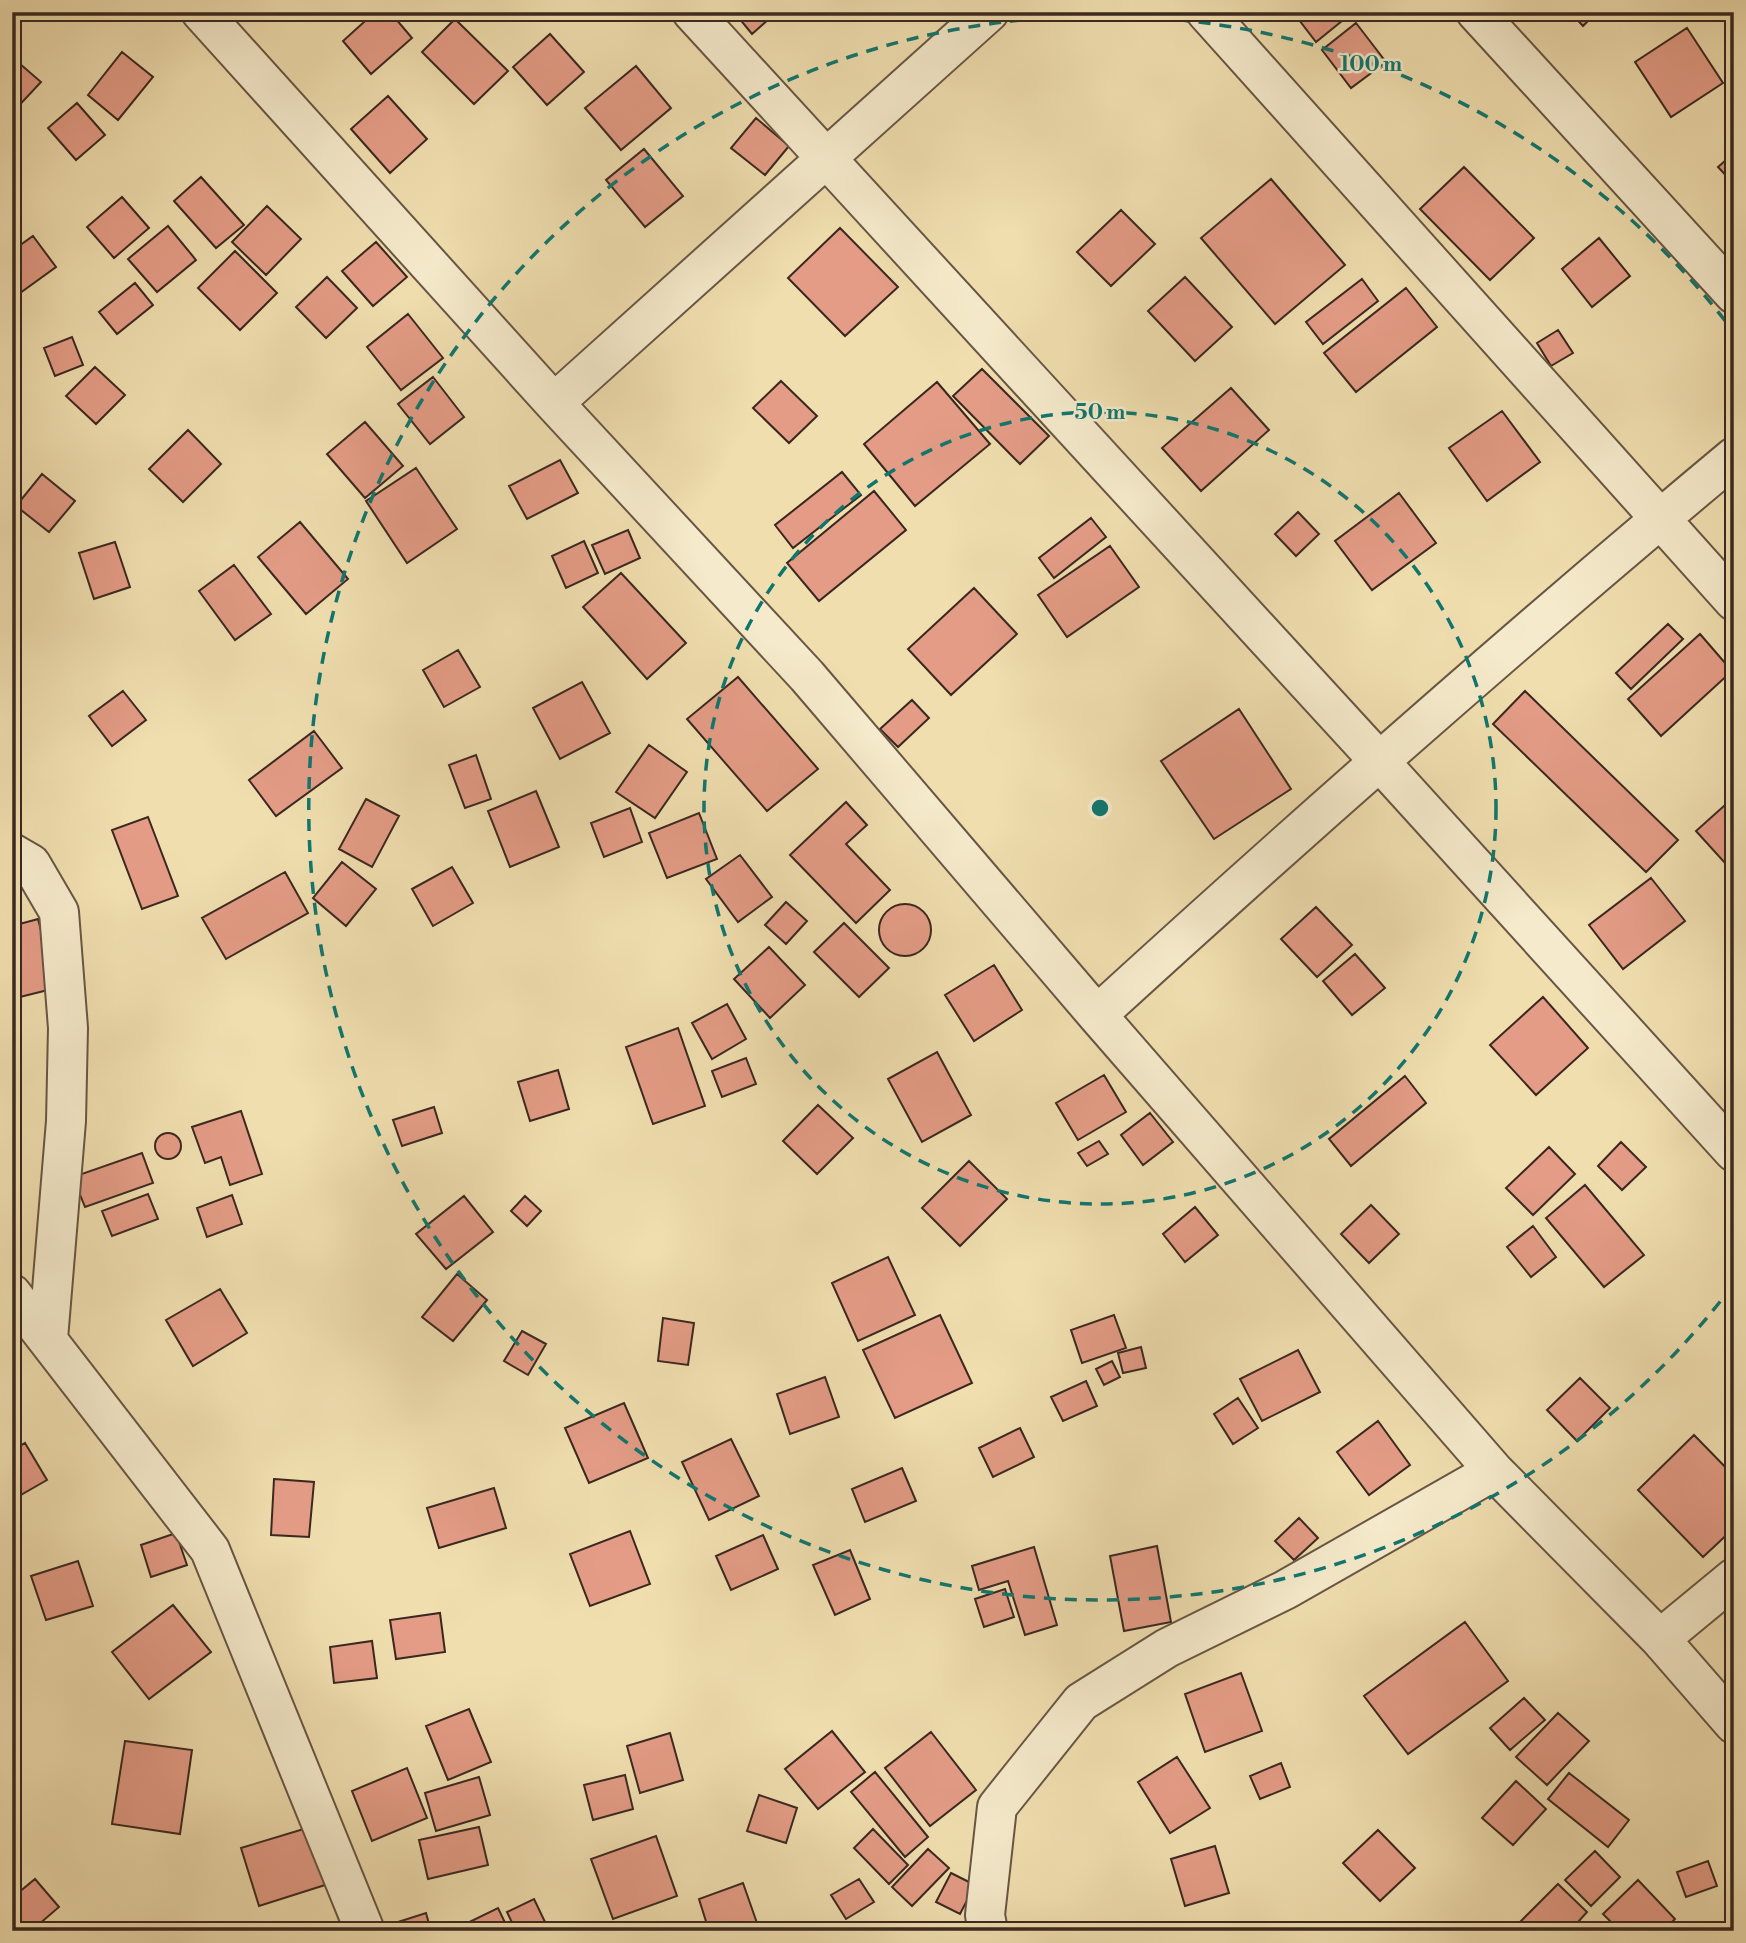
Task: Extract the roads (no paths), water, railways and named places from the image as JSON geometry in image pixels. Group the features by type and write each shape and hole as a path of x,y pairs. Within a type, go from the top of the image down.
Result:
{"street":[{"path":"201,12 554,403 807,676 1097,1015 1494,1471 1660,1639 1734,1724"},
{"path":"692,12 1734,1152"},
{"path":"554,403 989,12"},
{"path":"1206,12 1734,601"},
{"path":"1476,12 1734,293"},
{"path":"1097,1015 1275,853 1734,457"},
{"path":"12,853 31,864 59,912 68,1028 66,1121 48,1339"},
{"path":"12,1294 210,1550 365,1931"},
{"path":"988,1931 985,1915 997,1807 1082,1702 1167,1648 1285,1590 1494,1471"},
{"path":"1660,1639 1734,1578"}]}
